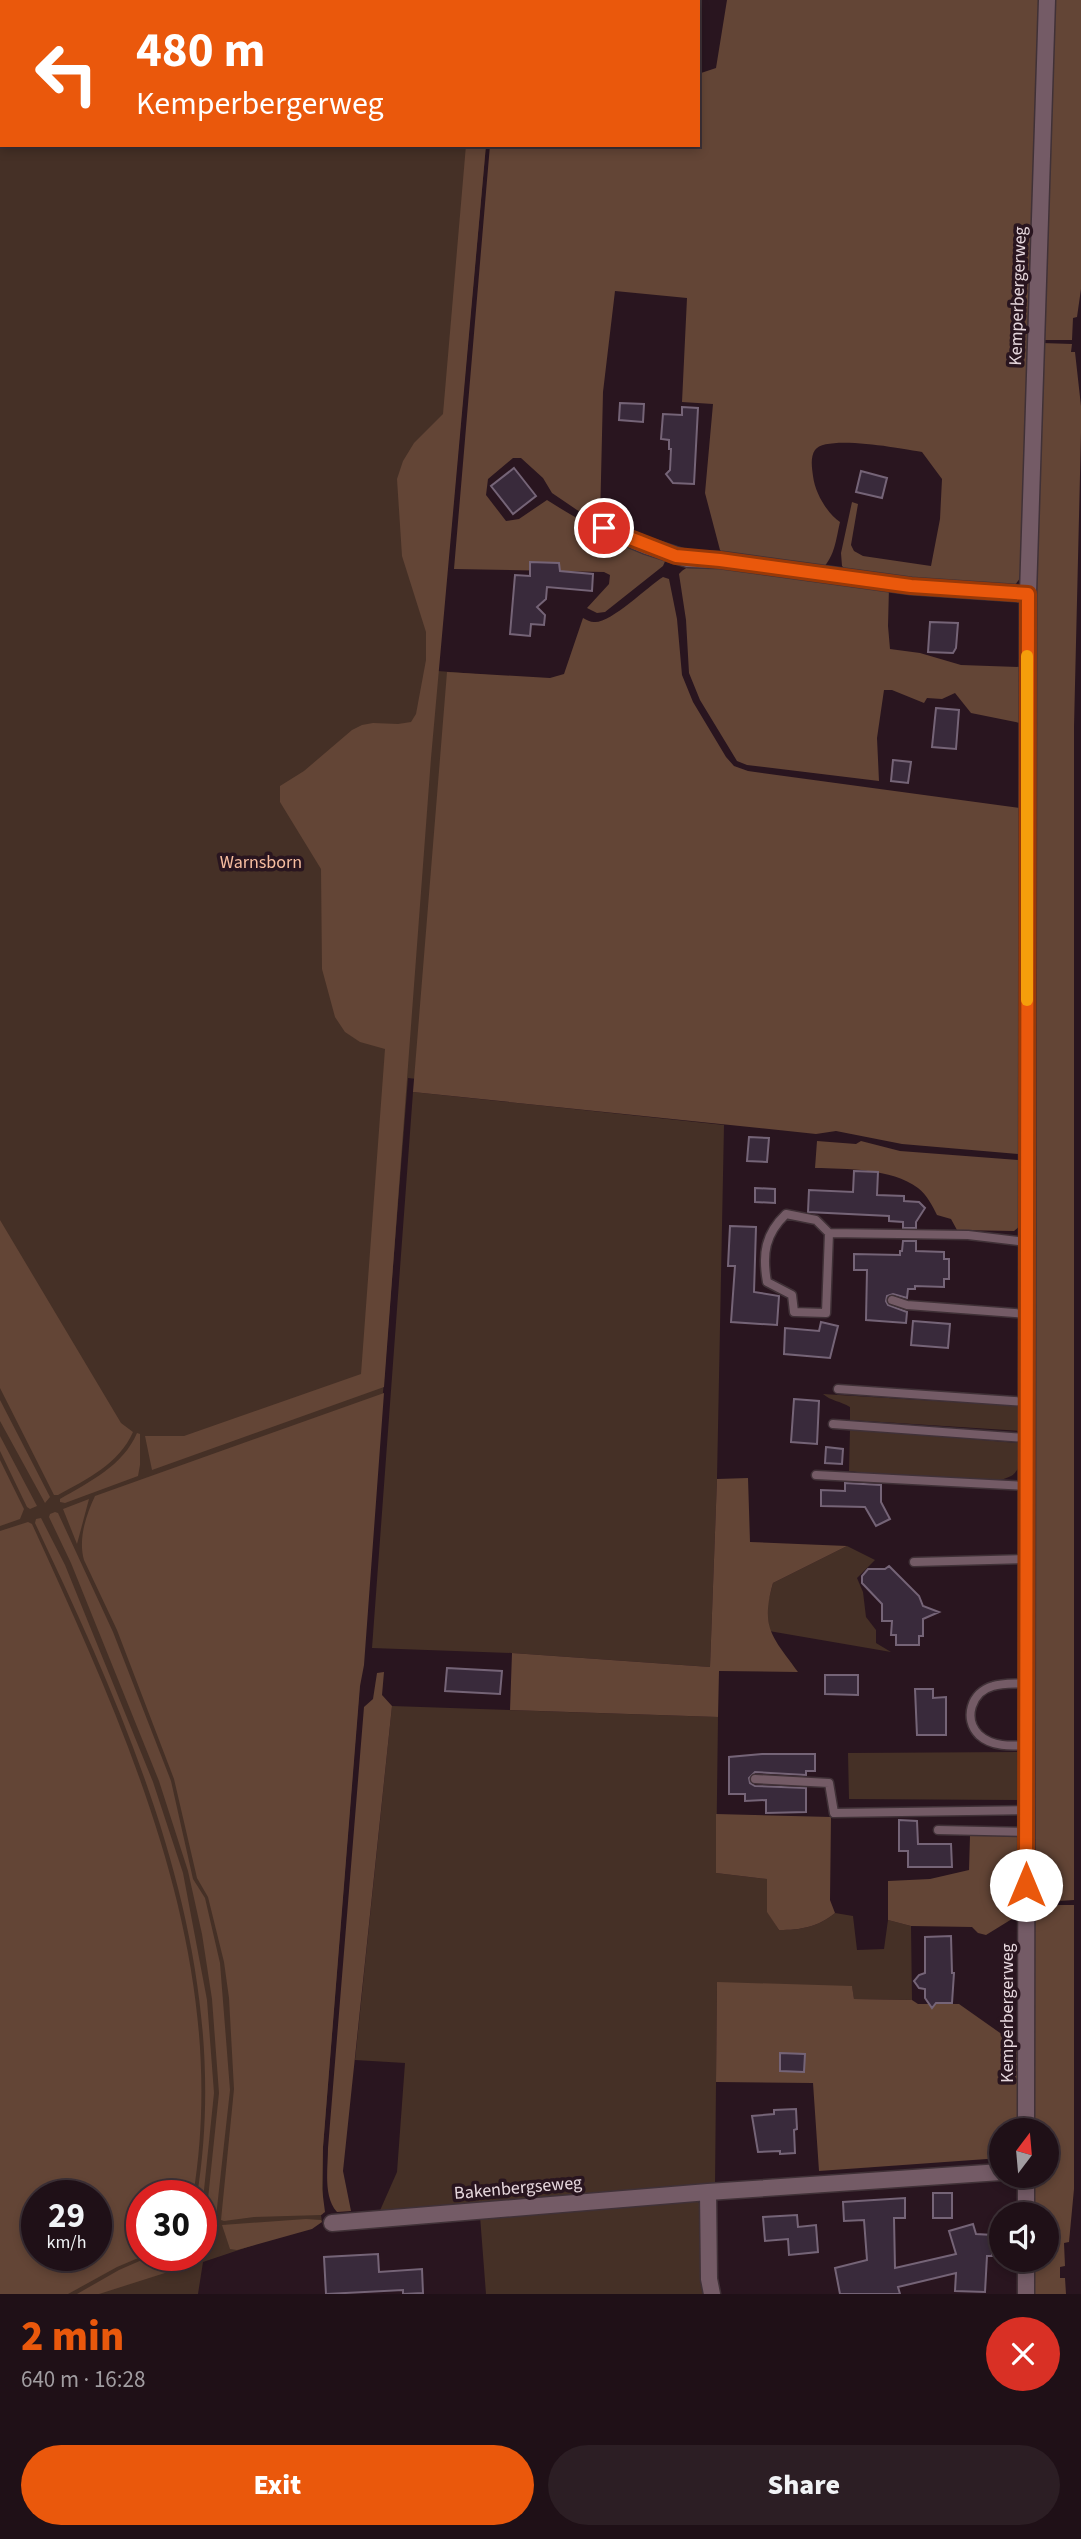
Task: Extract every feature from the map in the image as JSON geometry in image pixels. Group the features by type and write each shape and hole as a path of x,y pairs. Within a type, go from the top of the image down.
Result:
{"street":[{"name":"Kemperbergerweg","path":"1026,2118 1028,594 1047,0"},
{"path":"604,528 688,559 720,560 937,589 1028,594"},
{"path":"712,2294 709,2279 708,2192 989,2173"},
{"name":"Bakenbergseweg","path":"332,2223 708,2192"},
{"path":"1026,2272 1026,2294"}],"lane":[{"path":"829,1233 826,1313 794,1312 792,1294 767,1282 763,1261 773,1227 786,1214 816,1220 829,1233 968,1235 1026,1242"},
{"path":"892,1300 907,1305 1027,1314"},
{"path":"838,1389 1027,1402"},
{"path":"833,1424 1026,1438"},
{"path":"816,1475 1026,1486"},
{"path":"914,1562 1026,1559"},
{"path":"1026,1684 992,1686 979,1694 971,1705 970,1714 971,1723 980,1735 1006,1746 1027,1745"},
{"path":"755,1779 829,1783 834,1813 1027,1810"},
{"path":"939,1830 1027,1832"}],"green space":[{"name":"Warnsborn","path":"0,147 486,147 438,671 551,680 726,1112 408,1078 323,2147 322,2222 217,2257 217,2180 126,2180 126,2271 202,2271 198,2294 0,2294"},
{"path":"413,1092 724,1125 717,1479 710,1667 512,1653 372,1648"},
{"path":"823,1394 1020,1406 1020,1431 850,1420 850,1407"},
{"path":"850,1429 1019,1443 1018,1469 1011,1476 979,1482 932,1481 849,1471"},
{"path":"847,1546 875,1560 857,1578 863,1592 866,1617 876,1630 876,1643 891,1652 769,1631 767,1606 773,1583"},
{"path":"392,1706 718,1717 716,1873 767,1879 767,1911 779,1930 809,1927 835,1913 853,1916 857,1950 884,1949 888,1920 911,1926 912,2000 854,1999 852,1987 717,1983 715,2187 378,2215 397,2172 405,2063 355,2060"},
{"path":"1018,1752 1019,1800 849,1799 848,1753"},
{"path":"696,2200 701,2205 700,2251 704,2294 486,2294 480,2216"}],"shaded area":[{"path":"727,0 1041,0 1021,577 1011,590 849,573 842,566 841,553 852,502 858,504 851,545 854,551 863,556 931,566 940,519 942,479 922,452 883,446 834,443 822,445 813,453 816,489 826,508 840,522 832,553 822,569 726,556 720,550 705,493 713,404 682,402 687,298 615,291 603,392 600,522 552,493 543,478 521,458 513,458 488,479 486,495 506,521 519,519 547,500 605,533 666,559 663,566 605,612 597,613 587,608 609,584 610,575 604,572 454,569 490,147 700,147 700,73 716,68"},
{"path":"1053,0 1081,0 1081,289 1077,317 1073,318 1072,340 1042,340"},
{"path":"466,147 486,147 431,758 384,1387 152,1470 145,1436 184,1436 361,1374 385,1049 360,1042 345,1032 335,1017 322,969 321,869 280,802 280,786 304,771 352,730 373,723 411,722 416,714 426,660 426,632 402,556 397,479 403,461 414,443 443,414"},
{"path":"1042,343 1072,344 1071,352 1075,352 1081,406 1074,727 1074,1900 1044,1902 1032,1906 1034,591"},
{"path":"713,562 889,587 890,649 920,653 961,665 1021,667 1020,723 971,713 955,693 942,699 927,698 924,703 892,690 884,690 877,738 879,781 747,765 737,761 700,700 689,673 686,620 679,574 690,566"},
{"path":"663,577 669,579 677,619 682,675 693,702 734,766 748,771 1020,808 1018,1154 902,1144 836,1131 816,1134 413,1092 447,672 550,678 564,674 583,618 594,622 609,617"},
{"path":"817,1141 856,1144 861,1141 900,1151 1018,1160 1020,1226 1014,1231 957,1230 951,1219 937,1215 924,1194 907,1181 868,1171 815,1168"},
{"path":"0,1220 121,1423 133,1432 111,1462 58,1495 54,1495 0,1388"},
{"path":"384,1393 323,2147 322,2189 325,2212 321,2215 254,2217 224,2221 221,2220 234,2089 229,1998 224,1962 208,1897 197,1878 174,1779 117,1630 84,1560 84,1527 95,1496"},
{"path":"0,1400 50,1497 45,1503 0,1421"},
{"path":"137,1433 140,1434 138,1476 65,1503 60,1502 60,1499 114,1464 131,1445"},
{"path":"0,1436 37,1506 30,1509 27,1507 0,1451"},
{"path":"0,1460 24,1509 20,1519 0,1526"},
{"path":"748,1478 750,1542 847,1546 773,1583 768,1611 771,1632 798,1672 719,1671 718,1717 510,1710 512,1653 710,1667 717,1479"},
{"path":"89,1499 77,1544 63,1509"},
{"path":"58,1513 113,1632 171,1781 193,1879 205,1898 220,1963 230,2090 217,2208 217,2180 210,2180 219,2093 212,1999 202,1934 188,1871 159,1781 50,1514"},
{"path":"41,1518 65,1565 153,1782 183,1873 207,2000 214,2093 205,2180 198,2180 205,2108 202,2020 189,1934 167,1849 140,1765 72,1602 35,1523 36,1519"},
{"path":"28,1522 32,1524 103,1685 163,1850 185,1935 198,2021 201,2108 194,2180 126,2180 126,2263 112,2270 112,2180 21,2180 21,2271 110,2271 68,2294 0,2294 0,1531"},
{"path":"384,1672 382,1695 392,1706 343,2171 351,2211 337,2212 328,2190 328,2148 364,1707 373,1699 377,1673"},
{"path":"716,1814 831,1817 830,1900 835,1913 809,1927 779,1930 767,1912 767,1879 716,1873"},
{"path":"970,1836 1020,1836 1020,1914 986,1935 978,1933 972,1927 911,1926 888,1920 888,1881 930,1879 969,1870"},
{"path":"1058,1905 1074,1905 1074,2189 1069,2242 1064,2243 1065,2266 1060,2267 1060,2278 1065,2278 1066,2294 1033,2294 1033,2272 1059,2272 1059,2202 1033,2202 1033,2188 1059,2188 1059,2118 1033,2118 1032,1912"},
{"path":"717,1982 852,1986 854,1999 959,2004 1020,2047 1019,2118 989,2118 989,2159 819,2171 813,2083 716,2082"},
{"path":"306,2219 322,2222 312,2229 237,2250 230,2249 222,2225"},
{"path":"126,2267 126,2271 169,2271 99,2294 77,2294"}],"building":[{"path":"620,403 644,404 643,422 619,420"},
{"path":"682,407 698,408 694,484 673,483 666,474 670,470 671,449 669,440 661,439 663,414 682,415"},
{"path":"514,468 536,496 513,514 491,486"},
{"path":"861,471 887,478 882,498 856,492"},
{"path":"530,562 559,563 560,571 593,574 592,591 547,587 546,599 537,607 545,615 544,625 531,624 530,636 510,634 515,575 530,576"},
{"path":"930,622 958,623 956,648 953,653 928,652"},
{"path":"936,708 959,710 956,749 932,747"},
{"path":"893,760 911,762 908,783 891,781"},
{"path":"749,1137 769,1138 767,1162 747,1161"},
{"path":"854,1171 878,1172 877,1195 904,1196 904,1201 919,1202 925,1208 916,1222 916,1228 903,1228 903,1222 889,1221 889,1216 808,1212 809,1190 853,1192"},
{"path":"755,1188 775,1189 775,1203 755,1202"},
{"path":"730,1226 756,1227 754,1292 779,1296 777,1325 731,1322 735,1266 728,1266"},
{"path":"903,1241 916,1241 916,1251 944,1252 944,1259 949,1259 949,1279 944,1279 944,1287 915,1286 915,1289 908,1289 907,1298 893,1294 887,1296 888,1305 907,1312 906,1323 866,1320 867,1270 854,1270 854,1254 900,1255"},
{"path":"913,1321 950,1324 948,1348 911,1345"},
{"path":"821,1322 838,1326 830,1358 784,1354 785,1328 819,1331"},
{"path":"794,1399 819,1401 817,1444 791,1442"},
{"path":"826,1447 843,1449 842,1464 825,1463"},
{"path":"845,1483 881,1485 881,1502 890,1519 876,1526 865,1507 821,1506 821,1490 845,1491"},
{"path":"889,1566 919,1596 923,1606 939,1612 923,1619 923,1636 919,1636 919,1645 896,1645 896,1635 891,1635 892,1621 882,1621 882,1604 862,1583 862,1576 868,1569 885,1569"},
{"path":"447,1668 502,1671 500,1694 445,1691"},
{"path":"825,1675 858,1675 858,1695 825,1694"},
{"path":"915,1689 933,1689 933,1698 946,1697 946,1735 917,1735"},
{"path":"815,1754 815,1771 806,1771 806,1775 755,1772 749,1778 750,1783 755,1786 806,1788 806,1812 766,1813 766,1800 745,1801 745,1794 729,1794 729,1757"},
{"path":"899,1820 917,1821 918,1844 951,1844 952,1867 908,1867 908,1851 899,1851"},
{"path":"951,1936 954,1973 952,2003 936,2003 932,2008 925,1998 925,1989 919,1988 914,1981 925,1973 925,1937"},
{"path":"780,2053 805,2054 804,2072 780,2071"},
{"path":"796,2109 795,2153 758,2152 752,2116 774,2114 774,2110"},
{"path":"933,2193 952,2193 952,2218 933,2218"},
{"path":"905,2198 905,2218 894,2218 895,2268 956,2254 949,2231 973,2224 976,2234 989,2235 985,2292 955,2291 956,2273 898,2287 900,2294 840,2294 835,2268 867,2260 864,2220 844,2221 843,2202"},
{"path":"797,2215 798,2227 816,2225 818,2252 789,2255 788,2239 765,2241 763,2217"},
{"path":"378,2254 379,2272 422,2269 423,2293 403,2294 403,2290 326,2294 324,2257"}],"slow traffic":[{"path":"1027,656 1027,1000"}],"route":[{"path":"604,528 688,559 720,560 911,586 1028,594 1026,1885"}]}
